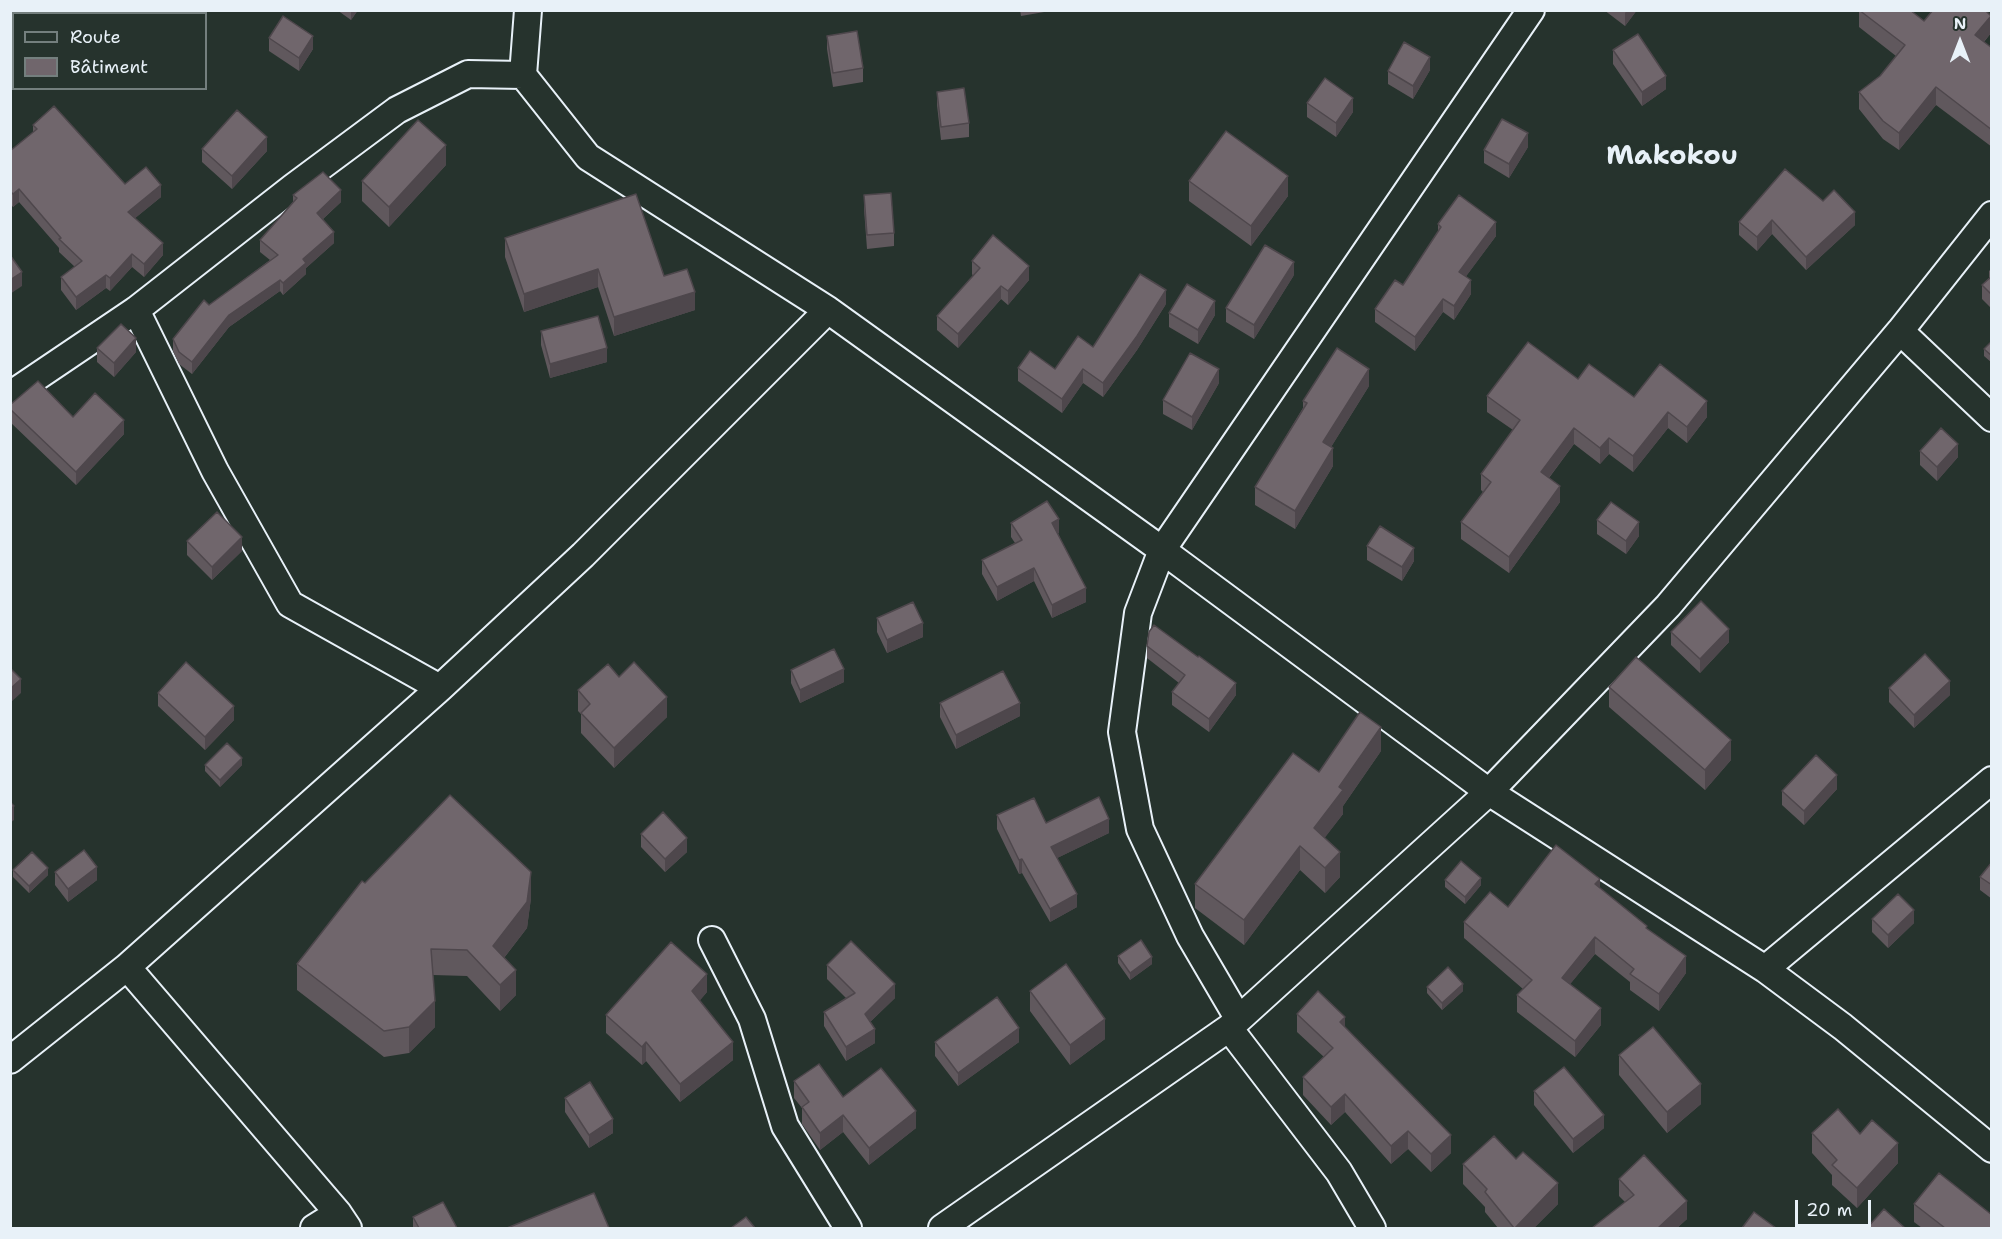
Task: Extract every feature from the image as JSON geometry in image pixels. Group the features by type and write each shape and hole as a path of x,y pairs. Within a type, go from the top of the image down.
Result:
{"street":[{"path":"528,10 523,75 588,157 828,310 1162,550 1489,792 1765,969 1843,1028 1992,1149"},
{"path":"1372,1228 1339,1172 1233,1023 1140,830 1122,732 1138,613 1162,550 1531,10"},
{"path":"10,395 136,309 397,110 468,74 523,75"},
{"path":"942,1228 1233,1023 1489,792 1668,606 1900,331 1992,215"},
{"path":"136,309 215,471 290,604 440,688"},
{"path":"10,1060 127,967 440,688 583,555 828,310"},
{"path":"1900,331 1992,418"},
{"path":"1765,969 1992,780"},
{"path":"712,940 752,1019 786,1126 848,1228"},
{"path":"127,967 343,1221 314,1228"}],"building":[{"path":"1859,10 1910,10 1924,21 1933,10 1985,10 1991,16 1975,35 1992,48 1992,130 1936,87 1899,133 1883,121 1859,92 1880,76 1905,45"},
{"path":"283,16 313,36 299,58 269,38"},
{"path":"857,31 863,68 833,73 827,36"},
{"path":"1638,34 1666,76 1642,92 1613,50"},
{"path":"1404,42 1430,57 1413,86 1388,71"},
{"path":"1325,78 1353,98 1336,123 1307,103"},
{"path":"964,88 969,123 941,127 937,92"},
{"path":"54,106 125,184 146,167 161,185 128,212 163,243 144,264 132,254 110,278 106,275 76,297 61,277 82,261 59,239 61,238 19,189 13,194 10,191 10,151 37,129 33,125"},
{"path":"237,110 267,137 232,176 202,149"},
{"path":"1502,119 1528,133 1509,164 1484,150"},
{"path":"418,120 446,145 389,207 362,181"},
{"path":"1226,131 1288,176 1251,226 1189,181"},
{"path":"1785,169 1823,201 1834,190 1855,212 1806,257 1772,220 1757,237 1739,222"},
{"path":"323,172 341,190 317,213 334,232 303,259 306,263 283,283 280,280 229,315 192,362 179,352 173,339 204,300 209,305 278,255 260,240 297,198 293,195"},
{"path":"891,193 894,233 867,235 864,195"},
{"path":"636,194 664,276 687,269 695,292 614,317 598,269 524,294 505,238"},
{"path":"1459,195 1496,222 1459,272 1471,280 1454,306 1443,299 1415,337 1375,309 1395,280 1403,285 1441,227 1438,224"},
{"path":"993,235 1029,266 1008,291 1001,286 958,334 937,316 980,268 972,261"},
{"path":"1265,245 1294,262 1254,325 1226,308"},
{"path":"10,255 22,272 10,280"},
{"path":"1140,274 1166,290 1103,383 1083,369 1062,399 1018,368 1030,351 1055,369 1078,336 1093,347"},
{"path":"1992,276 1992,295 1982,285"},
{"path":"1187,284 1215,301 1198,330 1169,313"},
{"path":"598,316 607,348 550,364 541,331"},
{"path":"121,324 136,338 114,363 97,348"},
{"path":"1992,341 1992,356 1984,349"},
{"path":"1528,342 1578,379 1589,364 1634,397 1660,364 1707,401 1687,427 1668,412 1633,456 1609,438 1600,448 1574,428 1541,472 1560,486 1509,557 1461,522 1491,482 1481,474 1520,420 1487,396"},
{"path":"1337,348 1369,369 1323,442 1333,448 1295,511 1255,487 1307,403 1303,401"},
{"path":"1190,353 1219,369 1192,417 1163,400"},
{"path":"38,381 73,417 95,393 124,420 76,472 10,409 10,405"},
{"path":"1941,428 1958,444 1937,467 1920,451"},
{"path":"1047,501 1059,519 1052,523 1086,588 1052,605 1034,568 997,587 982,560 1022,540 1011,523"},
{"path":"1611,502 1639,522 1626,541 1597,520"},
{"path":"217,512 242,537 212,567 187,541"},
{"path":"1380,526 1414,548 1402,567 1367,546"},
{"path":"1701,601 1729,629 1700,659 1671,632"},
{"path":"913,602 923,623 887,640 877,618"},
{"path":"1154,625 1236,683 1209,719 1172,692 1185,675 1147,646 1149,632"},
{"path":"834,649 844,669 800,690 791,670"},
{"path":"1925,654 1950,681 1914,715 1889,688"},
{"path":"1636,657 1731,740 1705,770 1609,687"},
{"path":"186,662 234,706 205,737 158,693"},
{"path":"634,662 667,697 614,748 581,713 590,704 578,690 608,664 619,677"},
{"path":"10,668 21,679 10,689"},
{"path":"1003,671 1020,703 956,735 940,703"},
{"path":"1360,712 1381,727 1339,787 1343,790 1314,828 1340,852 1325,868 1300,846 1244,920 1195,884 1293,753 1319,772"},
{"path":"227,743 242,758 220,780 205,765"},
{"path":"1816,755 1837,775 1804,811 1782,791"},
{"path":"450,795 531,872 527,902 493,946 516,970 500,985 467,950 431,949 435,1001 409,1027 384,1031 297,964 362,881 365,883"},
{"path":"1099,797 1109,819 1051,847 1077,894 1050,909 1022,859 1019,860 997,815 1034,798 1046,823"},
{"path":"663,812 687,838 665,859 641,834"},
{"path":"1556,845 1600,879 1595,884 1647,926 1646,928 1686,956 1659,994 1630,974 1634,969 1595,937 1562,978 1601,1008 1575,1041 1517,995 1532,980 1464,922 1490,892 1508,907"},
{"path":"84,850 97,867 68,889 55,872"},
{"path":"32,852 48,868 29,886 13,870"},
{"path":"1461,861 1481,878 1465,897 1445,880"},
{"path":"1992,862 1992,885 1980,877"},
{"path":"1898,894 1914,910 1888,935 1872,919"},
{"path":"1141,940 1152,957 1130,973 1118,956"},
{"path":"851,941 895,984 865,1014 875,1029 846,1047 824,1012 855,993 827,965"},
{"path":"671,942 707,974 692,991 733,1042 680,1084 646,1042 642,1047 606,1015"},
{"path":"1066,964 1105,1019 1070,1045 1030,991"},
{"path":"1448,967 1463,984 1442,1003 1427,987"},
{"path":"1318,991 1345,1017 1340,1022 1451,1135 1431,1154 1408,1131 1391,1146 1345,1094 1331,1107 1303,1077 1333,1048 1297,1014"},
{"path":"997,997 1019,1028 958,1073 935,1042"},
{"path":"1653,1027 1701,1084 1667,1112 1619,1055"},
{"path":"819,1064 843,1097 881,1068 916,1111 869,1148 843,1115 820,1133 802,1107 809,1102 794,1081"},
{"path":"1564,1067 1604,1115 1573,1139 1534,1091"},
{"path":"590,1082 613,1119 589,1135 565,1098"},
{"path":"1838,1109 1860,1134 1872,1120 1898,1143 1857,1188 1832,1165 1837,1160 1812,1133"},
{"path":"1494,1136 1516,1159 1523,1152 1558,1183 1515,1228 1485,1192 1487,1189 1463,1164"},
{"path":"1644,1155 1687,1201 1658,1228 1592,1228 1634,1195 1619,1179"},
{"path":"1939,1173 1992,1215 1992,1228 1945,1228 1914,1204"},
{"path":"594,1193 609,1228 507,1228"},
{"path":"443,1202 457,1228 419,1228 413,1217"},
{"path":"1884,1209 1905,1228 1867,1228"},
{"path":"1754,1212 1776,1228 1742,1228"},
{"path":"746,1217 755,1228 731,1228"}],"district":[{"name":"Makokou","path":"1672,157"}]}
